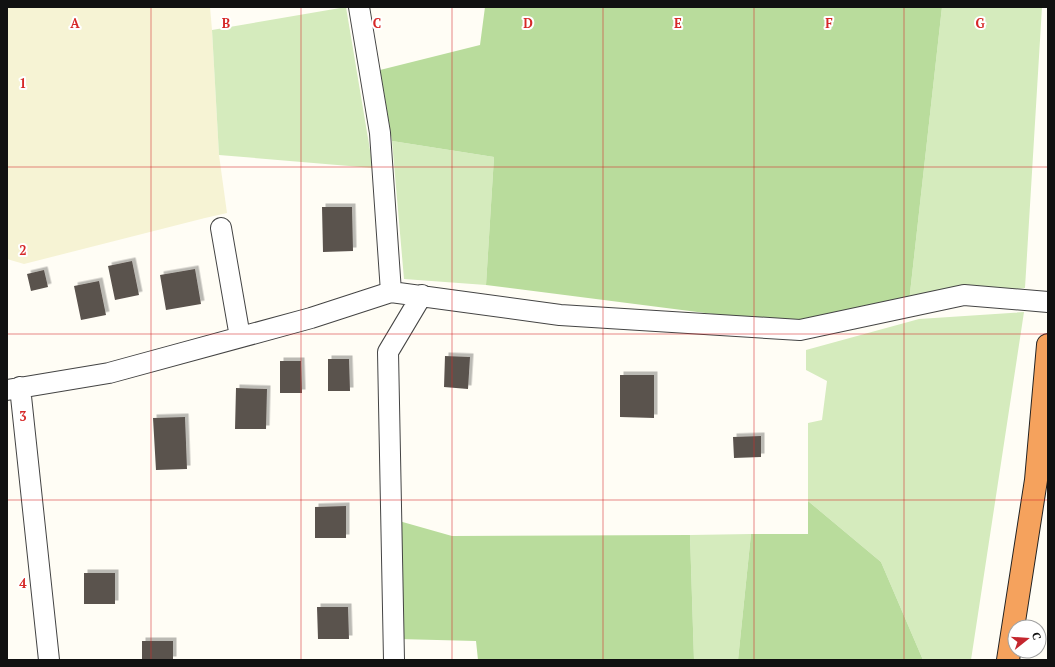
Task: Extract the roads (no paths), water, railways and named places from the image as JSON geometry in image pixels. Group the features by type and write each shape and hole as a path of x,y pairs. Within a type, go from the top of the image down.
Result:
{"highway":[{"path":"1008,660 1036,480 1048,345"}],"street":[{"path":"359,7 380,133 391,292"},
{"path":"221,228 240,338"},
{"path":"48,660 13,388 109,373 311,318 391,292 422,295 560,315 800,330 964,295 1048,302"},
{"path":"394,660 388,352 422,295"}]}
